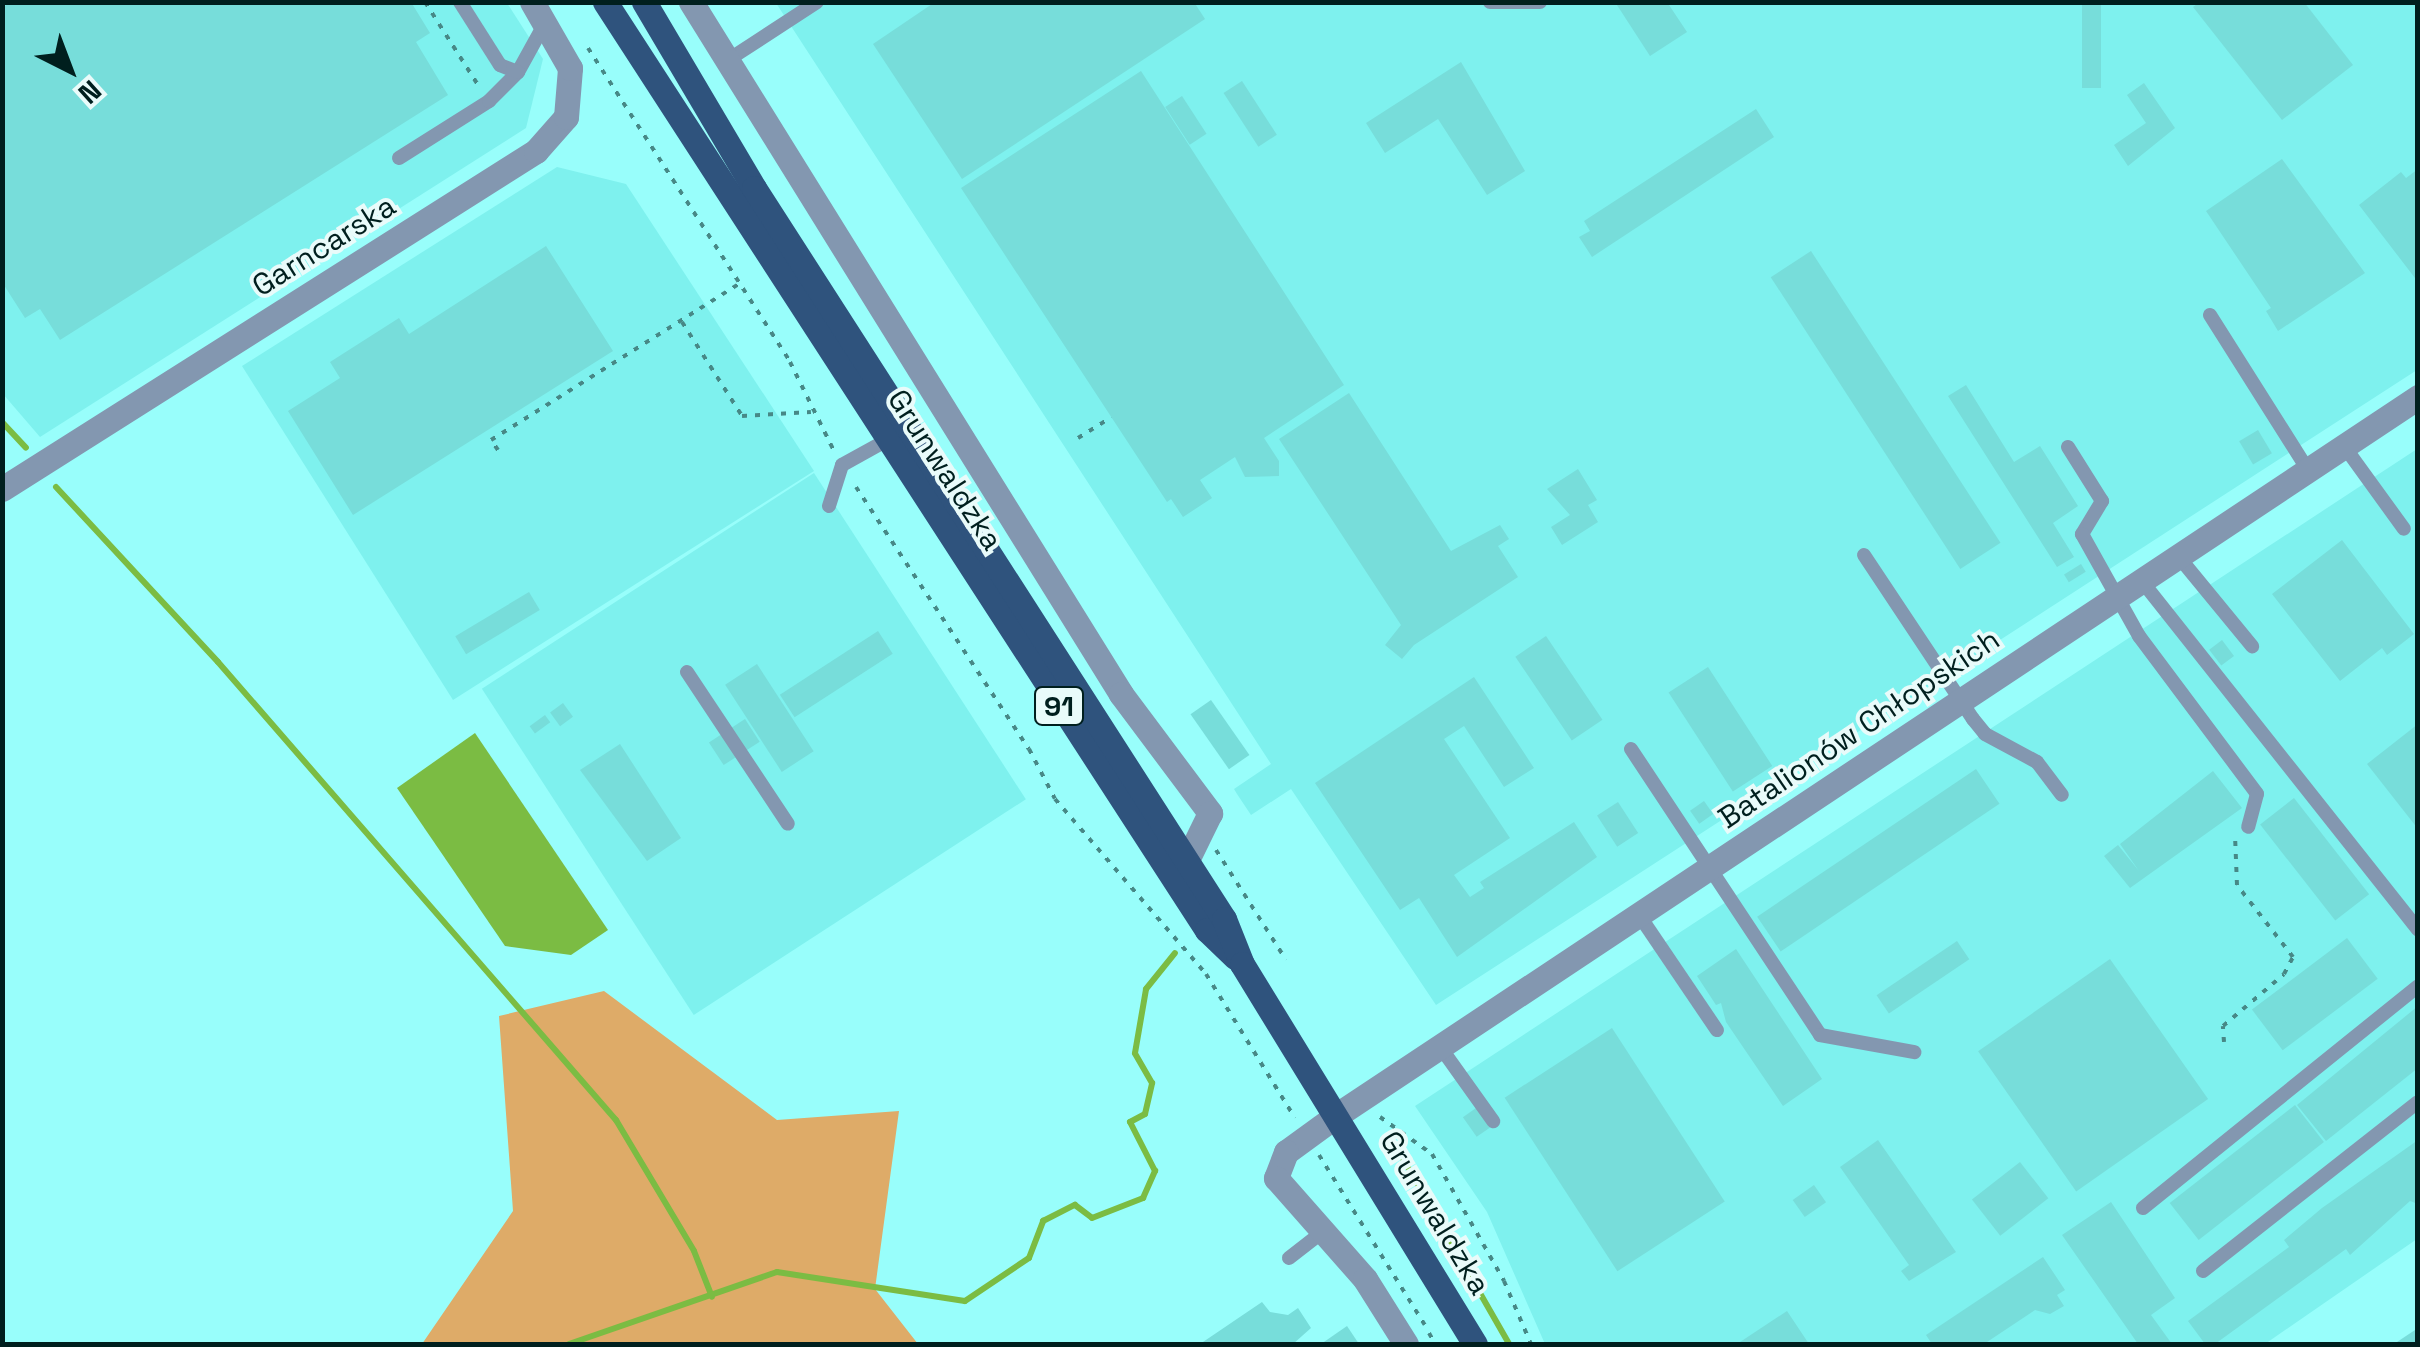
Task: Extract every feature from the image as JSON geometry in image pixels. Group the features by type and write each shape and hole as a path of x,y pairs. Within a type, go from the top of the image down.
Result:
{"main road":[{"name":"Grunwaldzka","path":"605,2 1207,930 1242,964"},
{"name":"Grunwaldzka","path":"644,2 697,97 1188,860 1242,964 1474,1344"}],"street":[{"path":"691,2 911,365 1206,820 1188,860"},
{"name":"Garncarska","path":"2,488 536,150 566,117 570,68 539,12"},
{"name":"Batalionów Chłopskich","path":"1337,1115 2417,398"},
{"name":"Grunwaldzka","path":"1337,1115 1286,1152 1276,1178 1325,1229 1399,1342"}],"lane":[{"path":"460,2 500,65 518,72"},
{"path":"728,60 817,2"},
{"path":"1490,2 1540,2"},
{"path":"398,158 489,101 518,72 539,12"},
{"path":"2210,315 2308,470"},
{"path":"829,506 842,465 886,440 912,432"},
{"path":"2344,446 2404,528"},
{"path":"2068,447 2102,501 2082,534 2120,595 2139,636 2257,794 2248,827"},
{"path":"1864,555 1985,734 2038,762 2062,795"},
{"path":"2178,556 2252,646"},
{"path":"2142,580 2418,929"},
{"path":"687,672 788,824"},
{"path":"1631,749 1820,1035 1914,1052"},
{"path":"1639,915 1717,1030"},
{"path":"2142,1208 2418,986"},
{"path":"1441,1048 1493,1121"},
{"path":"2204,1271 2418,1102"},
{"path":"1289,1258 1325,1229"}],"path":[{"path":"425,2 489,101"},
{"path":"583,41 790,362 811,412 842,465 1029,748 1055,799 1206,974 1298,1123"},
{"path":"498,450 492,440 739,284"},
{"path":"682,321 742,416 811,412"},
{"path":"1078,438 1111,417"},
{"path":"1206,820 1286,960"},
{"path":"2224,1042 2223,1026 2284,974 2293,958 2236,885 2231,839 2248,827"},
{"path":"1380,1117 1432,1154 1504,1281 1531,1344"},
{"path":"1313,1147 1436,1344"}],"shaded area":[{"path":"2,3 507,3 543,59 526,128 40,437 3,394"},
{"path":"776,3 2417,3 2417,370 1436,1005 1291,789 1251,815 1237,794 1234,789 1271,764"},
{"path":"557,167 626,184 814,471 453,700 242,366"},
{"path":"2417,449 2417,1239 2265,1344 1545,1344 1487,1212 1415,1106"},
{"path":"814,473 1026,799 694,1015 482,689"},
{"path":"475,733 608,930 571,955 505,946 397,788"},
{"path":"604,991 777,1120 899,1111 875,1289 918,1344 422,1344 513,1211 499,1016"}],"building":[{"path":"11,2 411,2 430,33 416,42 448,95 60,340 40,309 25,318 2,282 2,8"},
{"path":"935,2 1194,2 1205,19 962,179 873,44"},
{"path":"1615,2 1667,2 1687,32 1650,56"},
{"path":"2082,2 2101,2 2101,88 2082,88"},
{"path":"2200,2 2304,2 2353,65 2282,120 2193,7"},
{"path":"1461,62 1525,171 1487,195 1438,119 1385,153 1366,123"},
{"path":"1141,71 1344,385 1264,438 1279,461 1279,476 1245,477 1235,457 1200,480 1212,498 1183,517 1171,499 1167,502 961,188"},
{"path":"1242,81 1277,135 1258,147 1224,93"},
{"path":"2144,83 2175,128 2128,166 2114,145 2146,123 2127,95"},
{"path":"1182,96 1207,134 1190,145 1165,107"},
{"path":"1756,109 1774,137 1592,257 1579,237 1590,231 1584,221"},
{"path":"2282,159 2365,273 2278,331 2266,311 2271,308 2206,211"},
{"path":"2418,169 2418,282 2359,205 2401,172 2406,178"},
{"path":"546,246 613,351 353,515 288,411 340,378 330,362 399,318 409,334"},
{"path":"1811,251 2001,543 1960,569 1771,277"},
{"path":"1966,385 2014,462 2040,446 2078,506 2053,523 2074,557 2057,567 1948,396"},
{"path":"1349,393 1451,551 1500,525 1509,539 1498,546 1518,577 1414,645 1402,659 1385,645 1401,625 1279,439"},
{"path":"2258,430 2272,453 2253,464 2239,441"},
{"path":"1578,469 1597,500 1588,505 1598,522 1562,545 1551,527 1570,515 1547,489"},
{"path":"2342,540 2414,634 2387,655 2382,648 2340,681 2272,594"},
{"path":"2081,564 2086,572 2069,582 2064,575"},
{"path":"529,592 540,610 466,654 455,636"},
{"path":"878,631 893,654 795,717 780,695"},
{"path":"1546,636 1602,720 1572,740 1515,657"},
{"path":"2222,640 2234,656 2221,666 2209,650"},
{"path":"757,664 814,751 782,772 725,685"},
{"path":"1708,667 1772,766 1733,792 1669,693"},
{"path":"1474,677 1534,768 1504,787 1464,726 1444,739 1510,838 1454,875 1470,897 1484,888 1480,882 1574,822 1597,857 1457,957 1419,898 1400,910 1315,783"},
{"path":"1211,700 1249,755 1229,769 1191,714"},
{"path":"563,703 573,717 560,726 550,712"},
{"path":"545,715 550,722 535,733 530,726"},
{"path":"745,719 760,742 724,765 709,742"},
{"path":"2418,724 2418,829 2367,764"},
{"path":"620,744 681,838 647,861 580,770"},
{"path":"1976,769 1999,804 1781,951 1757,917"},
{"path":"2213,771 2242,808 2130,888 2104,856 2118,845 2139,871 2120,844"},
{"path":"2294,798 2369,894 2335,921 2260,824"},
{"path":"1704,801 1713,814 1699,824 1690,811"},
{"path":"1618,802 1638,833 1617,847 1597,816"},
{"path":"2347,938 2378,979 2283,1050 2252,1010"},
{"path":"1957,941 1969,959 1889,1013 1877,995"},
{"path":"1736,949 1822,1079 1783,1106 1726,1022 1721,1003 1716,1005 1697,976"},
{"path":"2110,959 2208,1099 2076,1191 1978,1051"},
{"path":"2418,1006 2418,1068 2326,1141 2297,1105"},
{"path":"1612,1028 1725,1202 1617,1271 1505,1098"},
{"path":"2295,1105 2324,1142 2199,1240 2170,1203"},
{"path":"1476,1108 1490,1128 1477,1137 1463,1117"},
{"path":"1878,1140 1956,1252 1909,1281 1901,1271 1909,1265 1840,1167"},
{"path":"2418,1140 2418,1204 2410,1201 2350,1255 2346,1249 2215,1344 2205,1344 2188,1321 2289,1247 2284,1240 2322,1208"},
{"path":"2020,1162 2048,1198 2000,1236 1972,1200"},
{"path":"1814,1185 1826,1202 1805,1217 1793,1200"},
{"path":"2111,1202 2175,1298 2151,1315 2172,1344 2138,1344 2062,1235"},
{"path":"2043,1257 2065,1290 2057,1295 2064,1306 2050,1314 2035,1310 1984,1344 1932,1344 1926,1335"},
{"path":"1262,1302 1270,1312 1288,1315 1298,1308 1311,1328 1293,1344 1200,1344"},
{"path":"1787,1311 1809,1344 1737,1344"},
{"path":"1347,1326 1359,1344 1321,1344"},
{"path":"2418,1328 2418,1344 2394,1344"}],"waterway":[{"path":"2,422 26,448"},
{"path":"56,487 218,662 616,1120 694,1251 712,1297"},
{"path":"569,1344 777,1272 965,1301 1029,1258 1043,1221 1075,1205 1092,1218 1143,1198 1155,1171 1130,1122 1145,1114 1152,1083 1135,1053 1146,989 1175,953"},
{"path":"1394,1143 1509,1344"}]}
